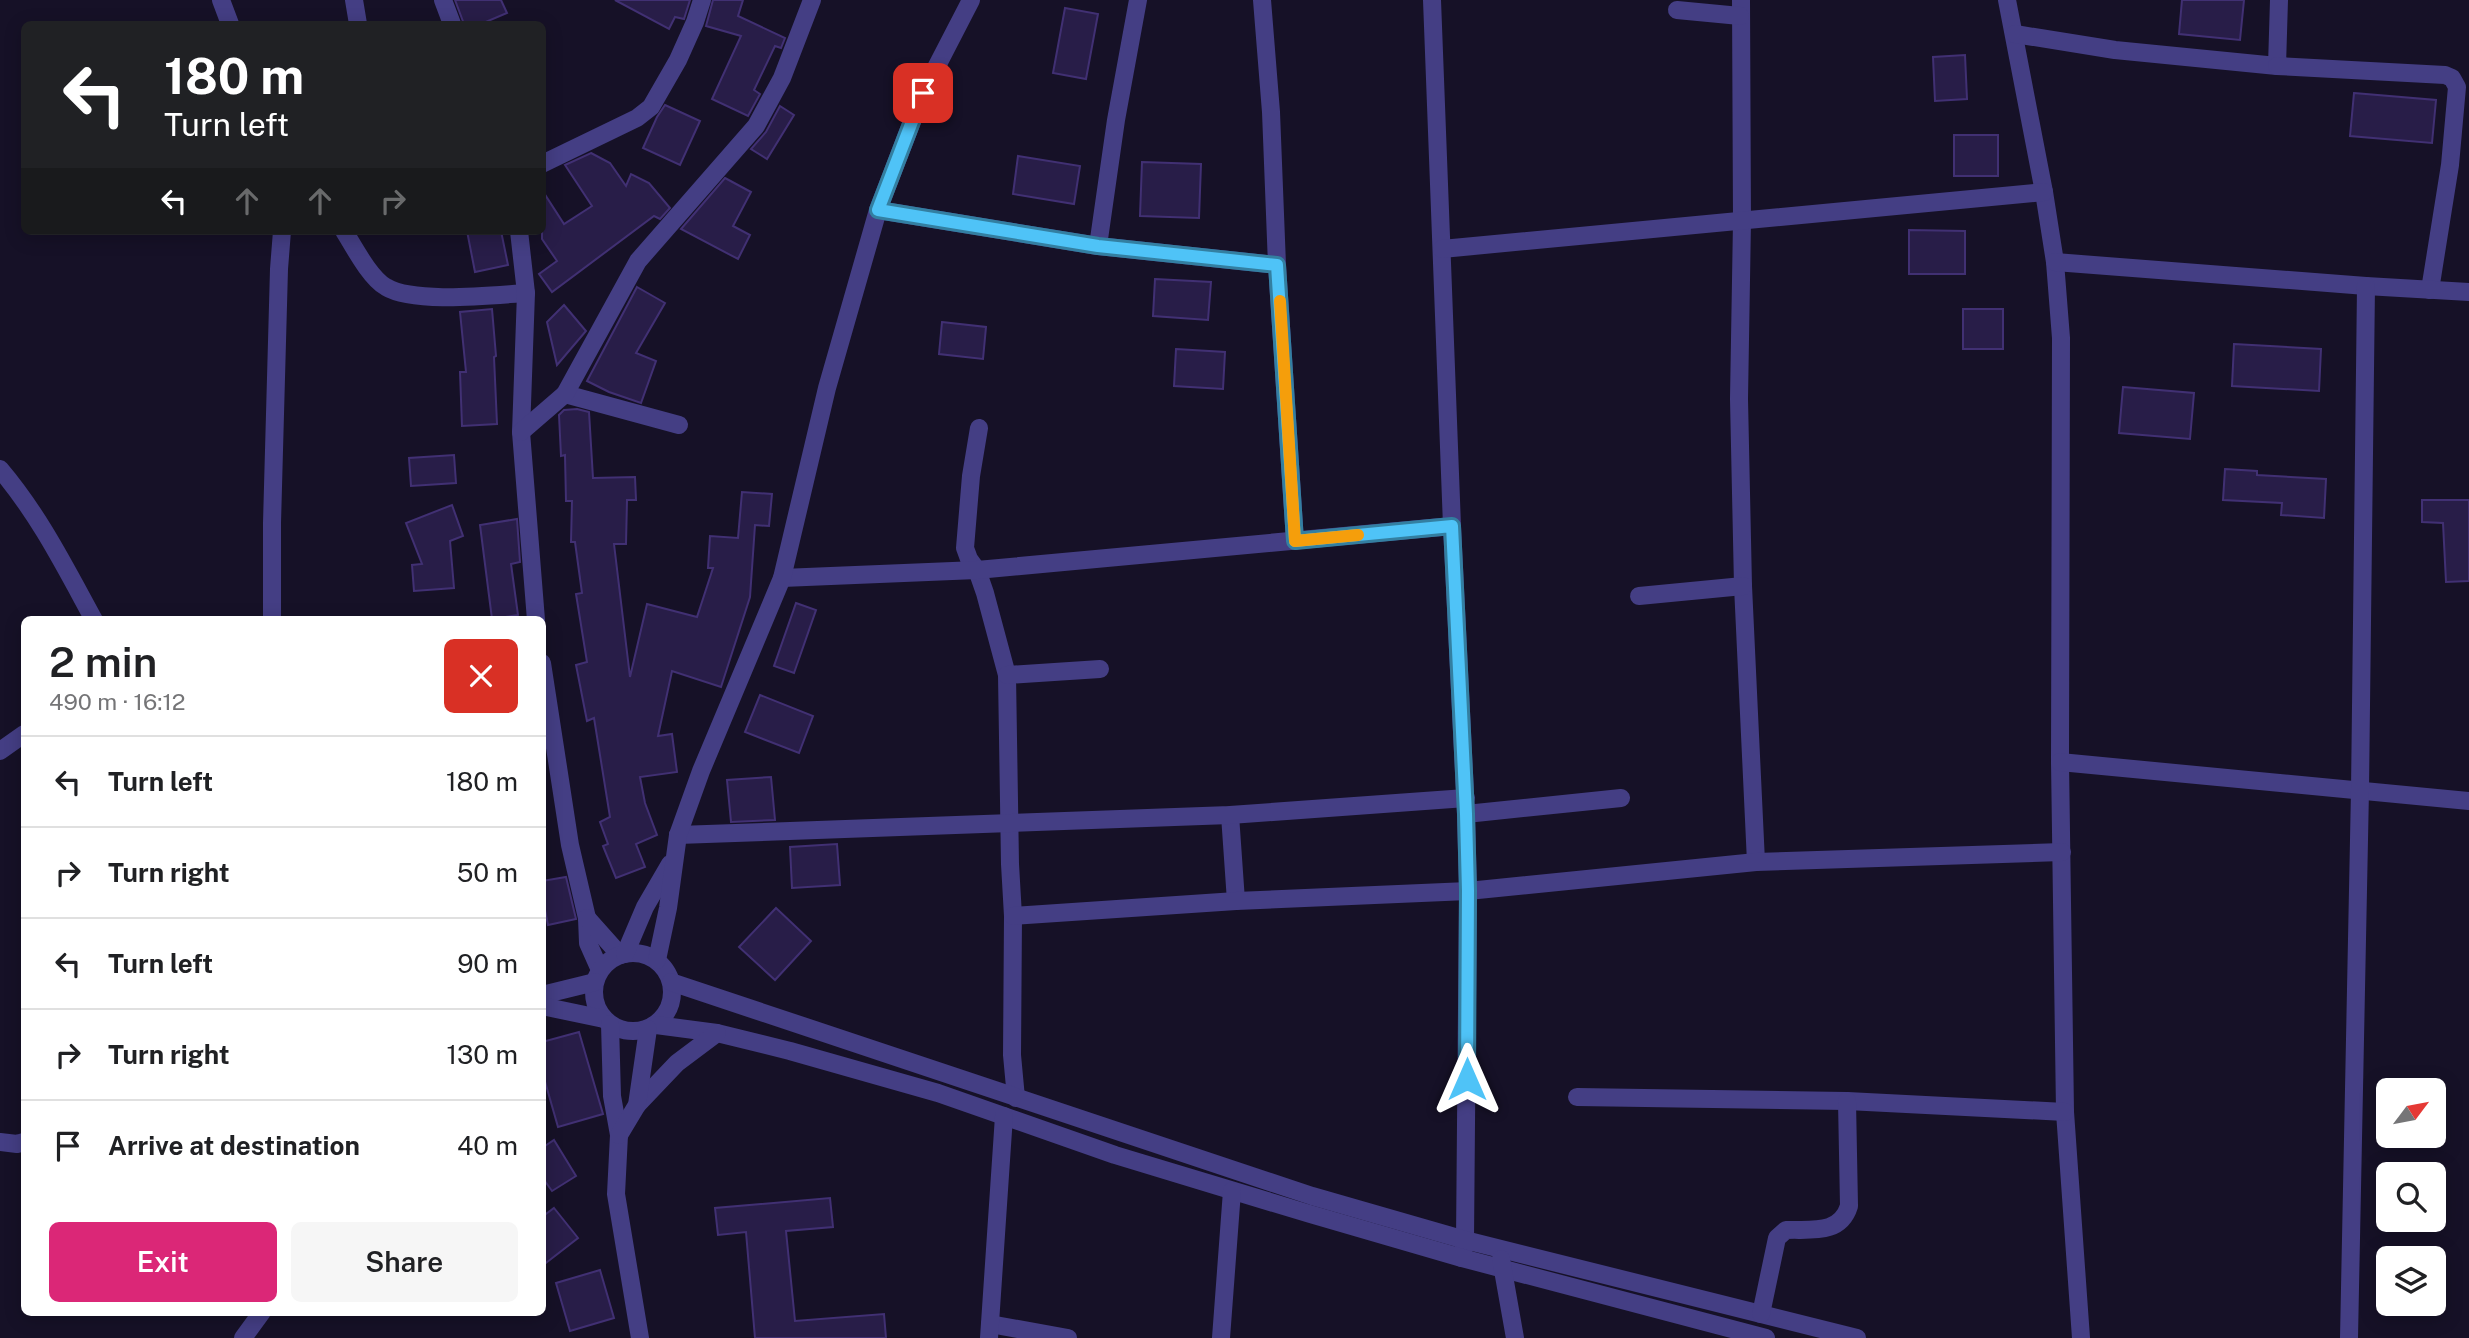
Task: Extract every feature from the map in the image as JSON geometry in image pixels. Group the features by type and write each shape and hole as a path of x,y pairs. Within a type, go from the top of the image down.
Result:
{"street":[{"path":"220,0 229,21"},
{"path":"354,0 358,21"},
{"path":"546,162 637,118 651,107 678,60 702,0"},
{"path":"521,432 565,394 638,261 756,126 772,100 812,0"},
{"path":"657,960 668,908 678,835 701,772 782,578 827,388 878,210 923,93 971,0"},
{"path":"1098,246 1116,120 1138,0"},
{"path":"1262,0 1271,112 1277,265 1295,541"},
{"path":"1432,0 1452,526 1466,806 1468,891 1465,1240 1462,1258"},
{"path":"2007,0 2044,192 2055,262 2061,338 2060,762 2066,1112 2081,1338"},
{"path":"2277,66 2279,0"},
{"path":"446,1 451,21"},
{"path":"1677,10 1740,8 1742,221 1739,399 1756,862"},
{"path":"2015,34 2115,50 2277,66 2445,75 2455,82 2457,87 2450,164 2430,290"},
{"path":"1443,249 2044,192"},
{"path":"878,210 1098,246 1277,265"},
{"path":"272,616 272,510 282,235"},
{"path":"347,235 372,272 386,287 395,290 415,295 448,297 526,293"},
{"path":"519,235 526,293 521,432 536,616"},
{"path":"2055,262 2469,292"},
{"path":"2348,1338 2360,790 2365,286"},
{"path":"565,394 678,425"},
{"path":"979,428 971,476 965,548 977,570 1007,676 1013,916 1012,1055 1016,1098"},
{"path":"0,469 38,520 92,616"},
{"path":"782,578 977,570 1452,526"},
{"path":"1639,596 1744,586"},
{"path":"1007,676 1100,669"},
{"path":"546,689 570,845 587,918 588,943 597,976 594,995 597,1008 607,1021 612,1096 619,1135 617,1194 640,1338"},
{"path":"0,751 21,736"},
{"path":"2060,762 2469,801"},
{"path":"678,835 1466,806 1621,797"},
{"path":"1230,815 1236,901"},
{"path":"1013,916 1236,901 1468,891 1756,862 2062,852"},
{"path":"622,954 645,906 675,855"},
{"path":"587,918 622,954"},
{"path":"546,994 597,976 609,961 622,954 645,954 657,960 666,970 673,995 670,1007 652,1027 637,1105"},
{"path":"671,982 1312,1196 1499,1249 1857,1338"},
{"path":"546,1007 607,1021 622,1030 635,1032 652,1027 717,1033 790,1051 938,1093 1115,1156 1231,1191 1462,1258 1766,1338"},
{"path":"619,1135 637,1105 677,1063 717,1033"},
{"path":"938,1093 944,1071"},
{"path":"1577,1097 1847,1101 2066,1112"},
{"path":"1761,1314 1777,1238 1786,1230 1831,1227 1845,1219 1849,1206 1847,1101"},
{"path":"1004,1116 990,1331 1068,1338"},
{"path":"0,1142 21,1143"},
{"path":"1221,1338 1231,1191"},
{"path":"1310,1214 1312,1196"},
{"path":"1499,1249 1515,1338"},
{"path":"243,1338 259,1316"}],"building":[{"path":"455,0 501,0 507,13 488,21 463,21"},
{"path":"615,0 690,0 684,19 675,17 669,29"},
{"path":"713,0 743,0 738,16 785,38 781,48 775,46 754,90 760,94 748,116 712,99 741,36 706,26"},
{"path":"2182,0 2244,0 2240,40 2179,34"},
{"path":"1065,8 1098,14 1086,79 1053,73"},
{"path":"1965,55 1967,99 1935,101 1933,57"},
{"path":"2354,93 2436,100 2432,143 2350,136"},
{"path":"665,105 700,121 680,165 643,148"},
{"path":"780,106 794,115 767,159 751,149 766,132"},
{"path":"1954,135 1998,135 1998,176 1954,176"},
{"path":"591,153 610,163 626,186 631,174 649,183 670,208 660,219 654,216 552,292 539,274 557,261 542,239 542,235 546,235 546,196 564,224 592,206 565,165"},
{"path":"1018,156 1080,166 1074,204 1013,194"},
{"path":"1142,162 1201,164 1199,218 1140,216"},
{"path":"725,178 751,192 733,226 750,235 738,259 681,229"},
{"path":"1909,230 1965,231 1965,274 1909,274"},
{"path":"468,235 502,235 508,265 475,272"},
{"path":"1155,279 1211,282 1208,320 1153,316"},
{"path":"637,287 665,303 636,353 656,361 641,403 587,381"},
{"path":"564,305 586,331 557,365 547,322"},
{"path":"492,309 497,424 462,426 460,372 466,372 460,312"},
{"path":"1963,309 2003,309 2003,349 1963,349"},
{"path":"942,322 986,327 983,359 939,354"},
{"path":"2234,344 2321,349 2319,391 2232,386"},
{"path":"1176,349 1225,352 1223,389 1174,386"},
{"path":"2123,387 2194,393 2190,439 2119,433"},
{"path":"564,410 589,412 593,478 635,477 636,500 627,500 626,544 614,544 630,677 647,604 697,617 713,568 708,568 710,536 738,538 742,492 772,494 769,526 755,525 750,597 721,687 672,671 658,736 672,734 677,772 640,777 645,803 657,835 636,844 645,867 616,878 603,846 608,844 600,822 610,817 594,718 587,721 576,665 587,662 576,594 582,593 575,542 571,542 572,501 566,501 565,455 561,456 559,415"},
{"path":"454,455 456,483 411,486 409,458"},
{"path":"2225,469 2257,471 2257,475 2326,479 2324,518 2281,515 2282,503 2223,500"},
{"path":"2422,500 2469,500 2469,581 2446,582 2443,523 2422,522"},
{"path":"452,505 463,536 450,541 454,588 414,591 412,565 422,564 406,523"},
{"path":"517,519 520,562 511,564 518,615 492,616 480,525"},
{"path":"796,603 816,610 794,673 774,666"},
{"path":"760,695 813,716 799,753 745,732"},
{"path":"771,777 775,820 731,822 727,780"},
{"path":"837,844 840,885 792,888 790,847"},
{"path":"566,877 576,919 548,925 546,880"},
{"path":"776,908 811,941 775,980 739,947"},
{"path":"579,1032 603,1114 558,1127 546,1085 546,1041"},
{"path":"554,1140 576,1176 552,1191 546,1183 546,1145"},
{"path":"830,1198 833,1227 786,1231 795,1321 884,1314 886,1338 755,1338 746,1232 718,1235 715,1208"},
{"path":"554,1208 578,1238 546,1263 546,1214"},
{"path":"600,1270 614,1318 570,1331 556,1283"}],"slow traffic":[{"path":"1280,301 1295,541 1358,535"}],"route":[{"path":"923,93 878,210 1098,246 1277,265 1295,541 1452,526 1466,814 1467,1079"}]}
